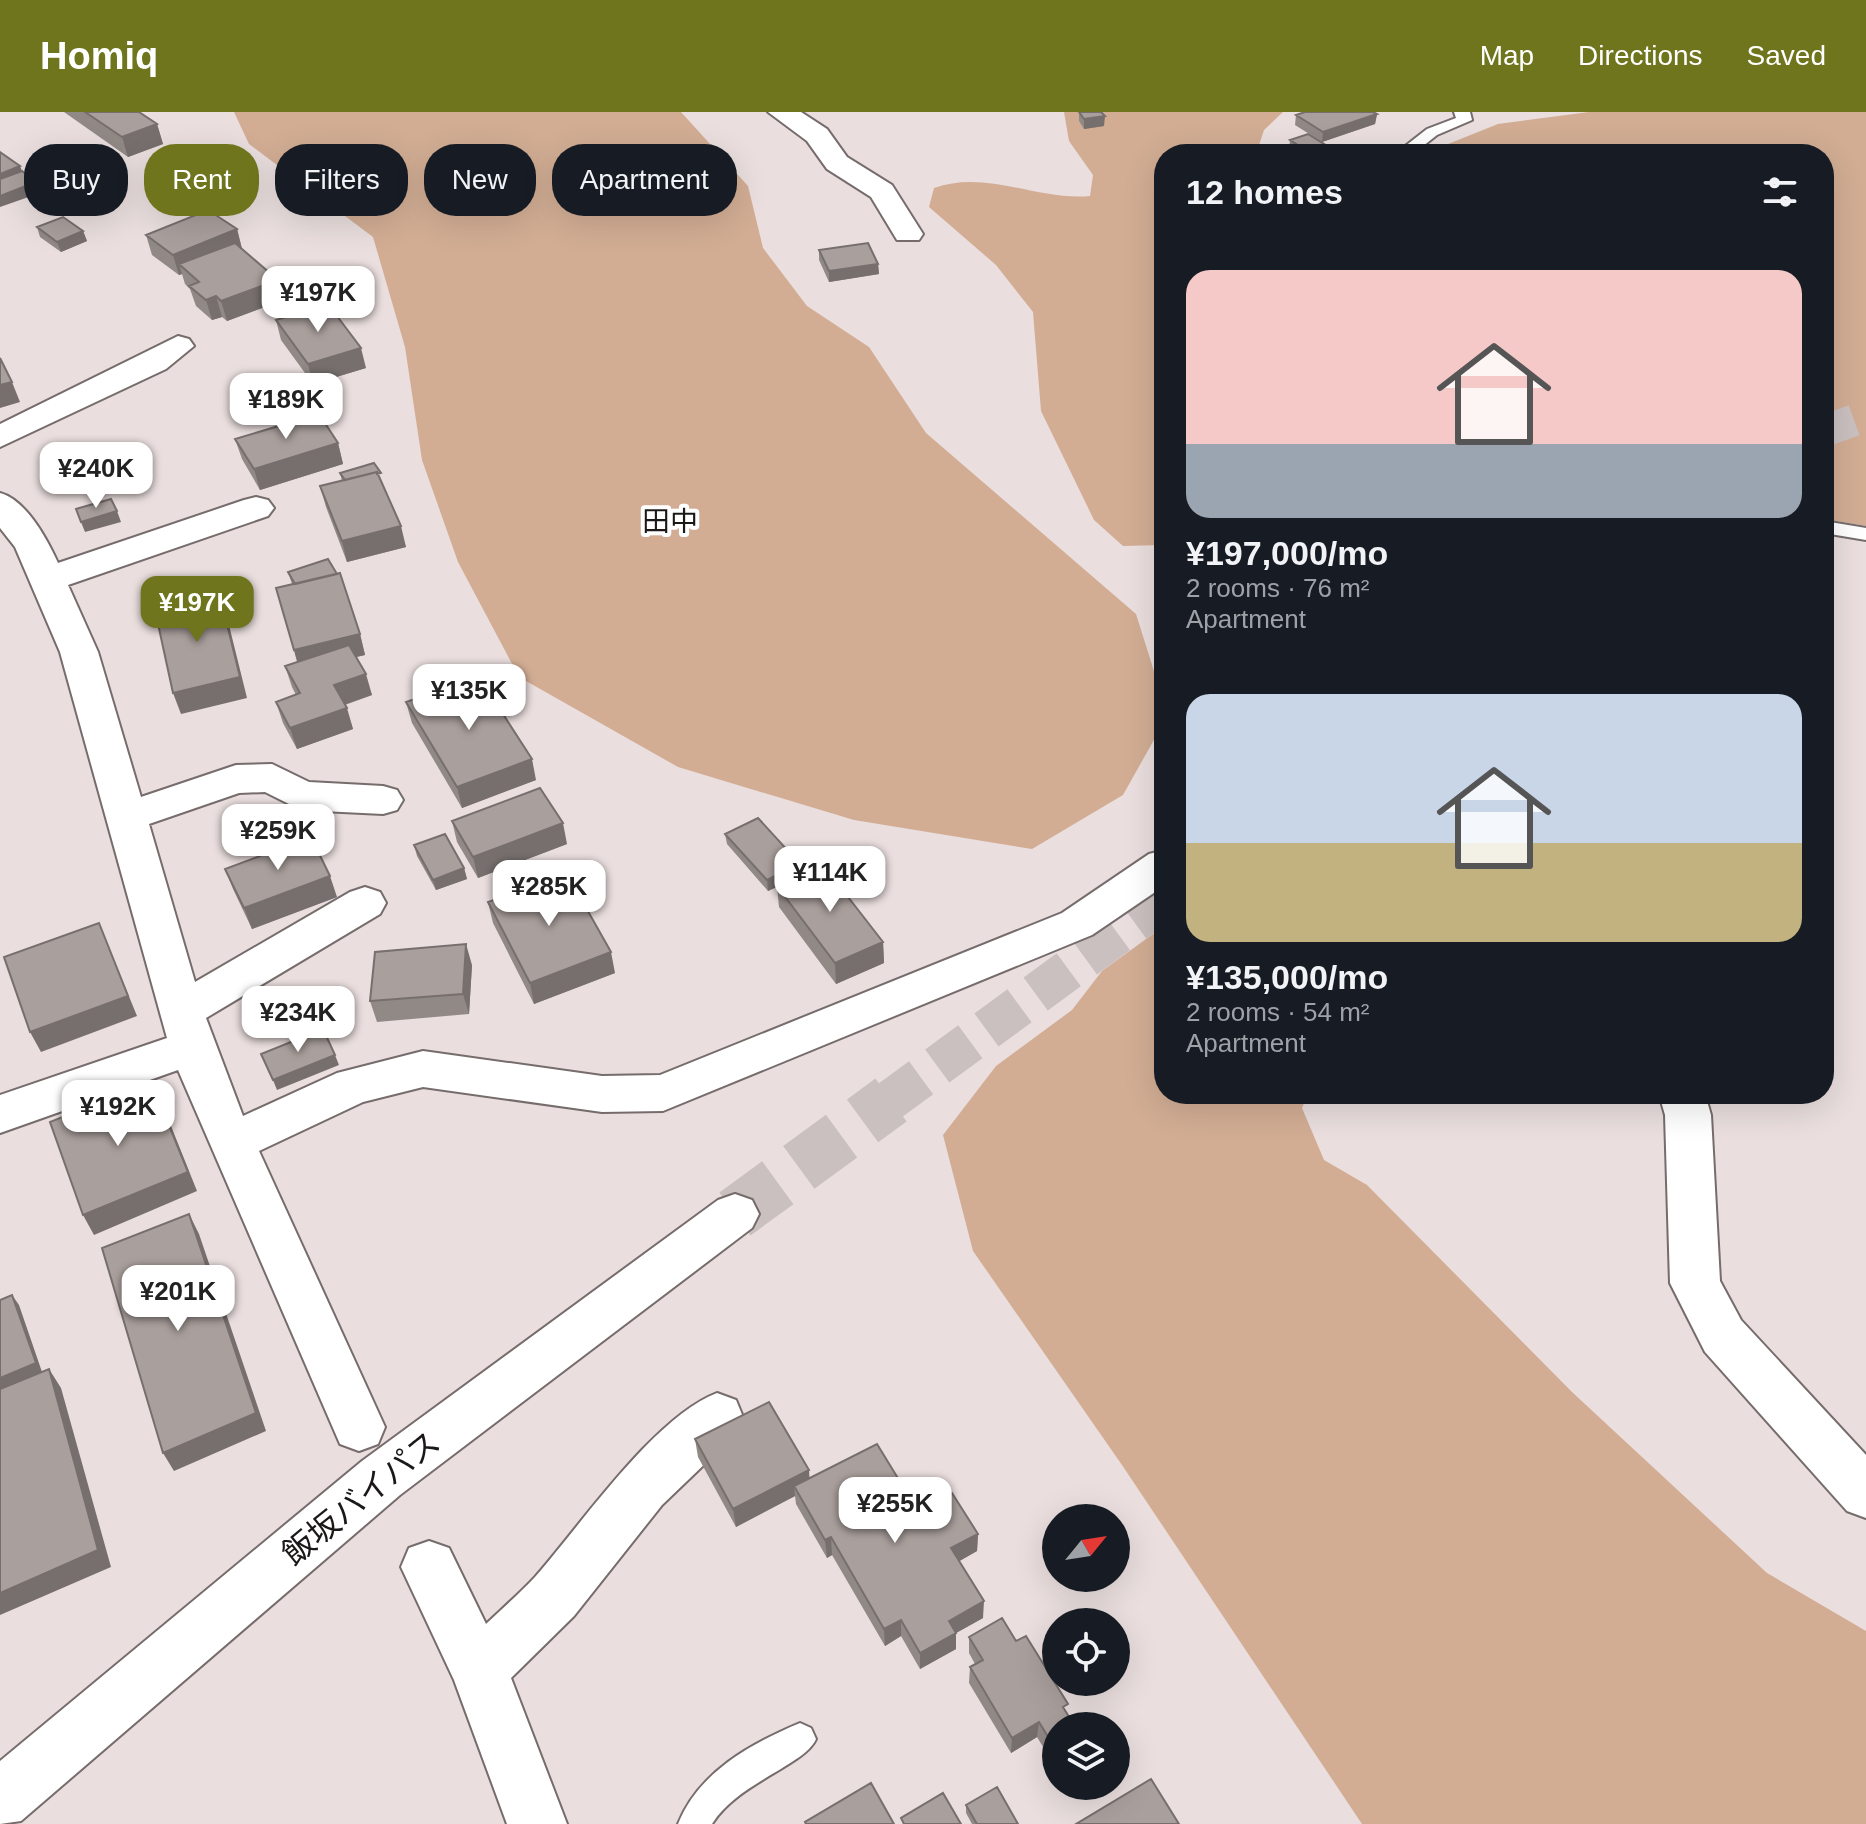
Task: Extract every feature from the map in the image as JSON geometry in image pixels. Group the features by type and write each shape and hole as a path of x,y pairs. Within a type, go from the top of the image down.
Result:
{"main road":[{"path":"782,112 817,135 837,163 882,191 908,234"},
{"path":"0,437 155,362 178,346"},
{"path":"0,504 32,545 79,652 187,1029 231,1143 359,1427"},
{"path":"48,579 256,508"},
{"path":"128,816 236,779 272,778 301,796 383,800"},
{"path":"231,1143 353,1086 423,1069 602,1094 663,1093 1077,924 1154,872"},
{"path":"0,1114 187,1029 365,903"},
{"path":"1685,1104 1688,1115 1695,1283 1723,1336 1866,1493"},
{"name":"飯坂バイパス","path":"0,1800 381,1478 735,1214"},
{"path":"479,1670 554,1597 643,1487 717,1417"},
{"path":"429,1567 479,1670 537,1824"}],"lane":[{"path":"1416,144 1432,132 1464,120 1462,112"},
{"path":"1834,529 1866,534"},
{"path":"694,1824 705,1800 725,1781 800,1739"}],"shaded area":[{"path":"234,112 681,112 710,144 552,144 552,216 737,216 737,174 748,186 763,248 807,306 869,347 926,433 1136,614 1154,671 1154,740 1123,795 1032,849 854,820 678,767 519,677 458,562 422,460 405,347 373,237 345,216 408,216 408,144 275,144 275,164 259,152 259,144 249,144"},
{"path":"1064,112 1283,112 1264,130 1259,144 1154,144 1154,545 1123,546 1094,520 1041,411 1033,312 996,265 929,207 934,188 954,183 973,182 1051,194 1090,196 1093,175 1069,141"},
{"path":"1589,112 1866,112 1866,526 1834,521 1834,144 1448,144 1498,124"},
{"path":"1154,933 1154,1104 1304,1104 1302,1108 1324,1160 1367,1185 1572,1392 1767,1573 1866,1631 1866,1824 1362,1824 1122,1465 973,1251 943,1135 996,1066 1072,1010 1102,971"}],"building":[{"path":"85,112 139,112 157,124 122,137"},
{"path":"1079,112 1101,112 1105,116 1084,119"},
{"path":"1305,112 1377,114 1323,132 1296,115"},
{"path":"1308,134 1324,144 1296,144 1290,140"},
{"path":"0,152 20,166 0,174"},
{"path":"22,171 24,187 0,196 0,179"},
{"path":"193,216 217,216 237,229 173,255 146,235"},
{"path":"63,217 83,231 57,242 37,227"},
{"path":"235,243 278,280 221,301 216,296 206,300 189,286 199,282 179,264"},
{"path":"868,243 878,264 829,271 819,250"},
{"path":"328,304 361,348 308,364 276,320"},
{"path":"0,358 12,382 0,385"},
{"path":"319,414 338,443 254,469 235,439"},
{"path":"374,463 381,473 345,480 340,473"},
{"path":"377,472 401,526 342,541 320,486"},
{"path":"111,499 117,511 81,522 76,509"},
{"path":"328,559 337,574 295,584 288,572"},
{"path":"340,573 360,634 294,650 276,588"},
{"path":"220,596 240,677 173,693 155,610"},
{"path":"349,645 366,674 334,685 347,708 290,728 276,702 300,693 285,666"},
{"path":"479,677 532,759 457,787 406,702"},
{"path":"540,788 563,823 473,857 452,821"},
{"path":"758,818 800,864 767,880 725,834"},
{"path":"445,834 464,868 433,880 414,845"},
{"path":"311,837 330,876 244,908 225,869"},
{"path":"824,866 883,942 835,963 777,886"},
{"path":"567,874 611,952 530,983 488,902"},
{"path":"99,923 128,996 30,1032 4,957"},
{"path":"466,944 463,994 370,1001 375,952"},
{"path":"323,1029 335,1055 273,1080 261,1054"},
{"path":"151,1081 188,1172 83,1215 50,1122"},
{"path":"189,1214 256,1413 163,1453 102,1248"},
{"path":"12,1295 36,1363 0,1378 0,1300"},
{"path":"49,1369 98,1550 0,1593 0,1389"},
{"path":"769,1402 809,1470 733,1509 695,1439"},
{"path":"877,1444 918,1511 952,1493 978,1534 951,1548 984,1601 949,1621 956,1633 920,1653 901,1620 884,1629 831,1537 825,1540 794,1486"},
{"path":"1002,1618 1016,1641 1026,1636 1042,1662 1042,1696 1063,1696 1068,1704 1063,1707 1066,1712 1042,1712 1042,1727 1039,1722 1012,1738 970,1667 983,1660 969,1637"},
{"path":"1151,1779 1179,1824 1076,1824 1116,1800 1130,1800 1130,1792"},
{"path":"871,1783 894,1824 806,1824 805,1822"},
{"path":"997,1787 1018,1824 977,1824 966,1805"},
{"path":"943,1793 961,1824 904,1824 901,1818"}],"tunnel":[{"path":"1834,427 1866,416"},
{"path":"888,1102 1154,907"},
{"path":"735,1214 891,1100"}],"district":[{"name":"田中","path":"670,521"}]}
